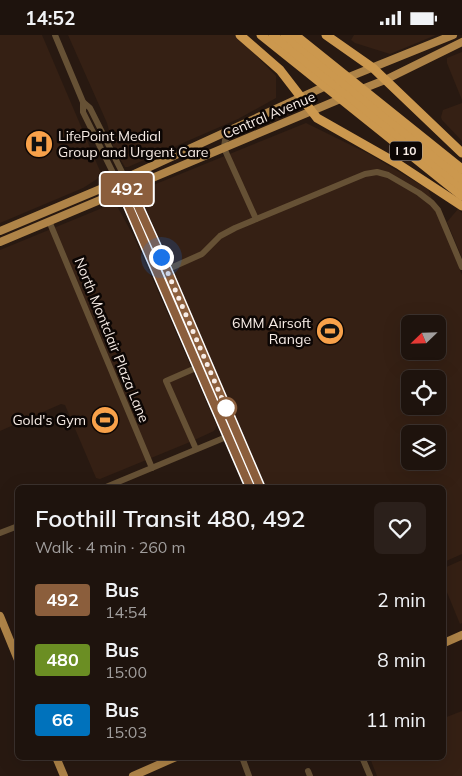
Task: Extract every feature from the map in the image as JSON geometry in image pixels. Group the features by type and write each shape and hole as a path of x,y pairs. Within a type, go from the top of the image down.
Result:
{"highway":[{"path":"240,35 280,70 311,111 322,121 398,164 462,206"},
{"name":"I 10","path":"262,35 330,76 361,101 462,196"},
{"path":"273,35 330,76"},
{"path":"285,35 330,76"},
{"name":"I 10","path":"295,35 330,76 361,101 462,169"},
{"path":"326,35 373,68 462,153"},
{"path":"361,101 462,179"},
{"path":"361,101 462,187"}],"main road":[{"name":"Central Avenue","path":"0,231 121,180 300,97 453,35"},
{"name":"Central Avenue","path":"0,242 385,80 462,42"},
{"path":"0,616 15,653"},
{"path":"446,642 462,635"},
{"path":"57,760 64,776"},
{"path":"133,776 169,760"}],"street":[{"path":"55,35 83,102 90,108 121,180 122,191 249,485"},
{"path":"246,123 226,140 224,148 256,219"},
{"path":"157,273 202,254 225,233 365,174 378,172 419,193 436,207 462,267"},
{"path":"121,180 130,188 259,485"},
{"name":"North Montclair Plaza Lane","path":"49,221 152,468"},
{"path":"196,449 166,381 198,367"},
{"path":"111,485 237,432"},
{"path":"0,533 15,527"},
{"path":"243,760 249,776"},
{"path":"363,760 370,776"}],"shaded area":[{"path":"0,35 42,35 100,171 97,179 83,188 0,223"},
{"path":"68,35 236,35 276,76 276,98 238,119 125,167 114,149 107,123"},
{"path":"354,35 436,35 390,54 355,43 351,40"},
{"path":"462,52 462,100 447,63 447,58"},
{"path":"462,103 462,141 441,117 443,110"},
{"path":"306,123 369,154 428,189 462,275 462,554 446,561 446,485 264,485 140,195 141,190"},
{"path":"112,204 117,206 134,237 217,426 214,431 190,442 100,479 96,478 65,405 61,404 0,431 0,250"},
{"path":"458,209 462,213 462,258 447,222"},
{"path":"462,560 462,623 460,624 446,590 446,567"},
{"path":"462,711 462,776 377,776 371,760 446,760 446,717"}],"bus line":[{"name":"492","path":"249,485 122,191 130,188 259,485"}],"place":[{"name":"LifePoint Medial Group and Urgent Care","path":"39,144"},
{"name":"6MM Airsoft Range","path":"330,331"},
{"name":"Gold's Gym","path":"105,420"}],"route":[{"path":"161,257 229,415 226,408"}]}
